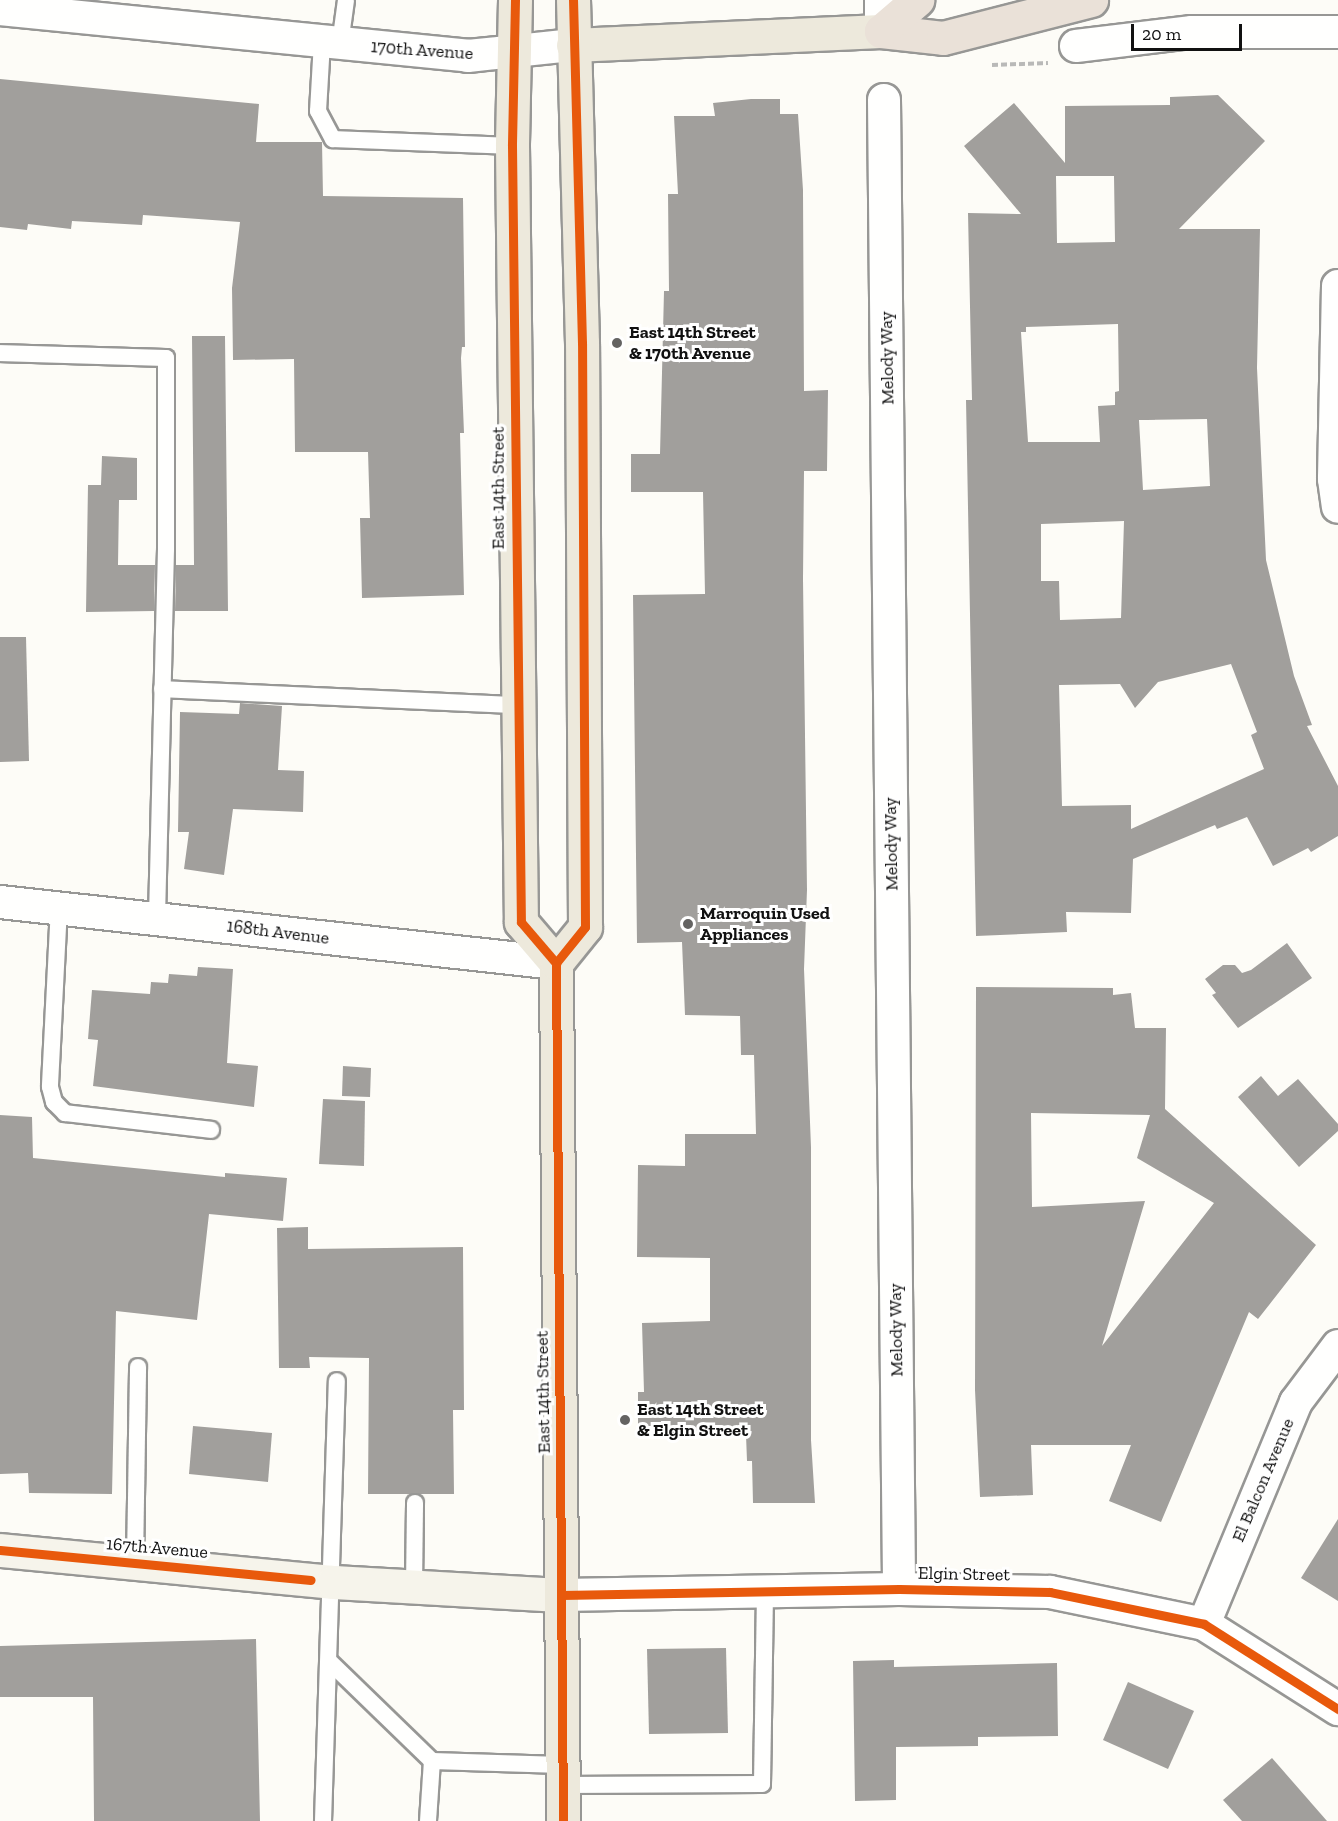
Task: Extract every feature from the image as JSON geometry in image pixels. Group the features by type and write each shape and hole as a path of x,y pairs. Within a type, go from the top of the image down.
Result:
{"highway":[{"path":"881,15 917,0"},
{"path":"881,15 943,38 1091,0"}],"main road":[{"name":"East 14th Street","path":"515,0 516,51 512,146 520,922 556,963 563,1821"},
{"path":"556,963 585,927 582,331 573,0"},
{"name":"170th Avenue","path":"573,45 881,15"}],"street":[{"name":"170th Avenue","path":"0,9 468,56 573,45"},
{"path":"1076,46 1192,32 1338,32"},
{"name":"Melody Way","path":"884,100 899,1589"},
{"path":"1338,286 1334,479 1338,507"},
{"name":"168th Avenue","path":"0,902 157,917 556,963"},
{"name":"El Balcon Avenue","path":"1204,1624 1296,1402 1338,1346"},
{"name":"167th Avenue","path":"0,1550 333,1582 561,1595"},
{"name":"Elgin Street","path":"561,1595 899,1589 1050,1592 1204,1624 1338,1709"}],"lane":[{"path":"346,0 331,43 318,111 333,139 512,146"},
{"path":"0,353 166,358 157,917"},
{"path":"162,689 516,705"},
{"path":"59,907 50,1087 54,1101 65,1113 211,1130"},
{"path":"135,1562 138,1367"},
{"path":"323,1821 333,1582 338,1381"},
{"path":"414,1587 415,1503"},
{"path":"330,1662 432,1761 562,1775 762,1784 765,1592"},
{"path":"428,1821 432,1761"}],"building":[{"path":"0,79 259,104 256,142 322,142 323,196 463,198 465,347 462,347 461,358 464,433 460,433 464,595 362,598 360,518 370,518 368,452 295,452 294,359 233,360 232,288 240,222 143,215 142,225 72,221 71,229 28,224 27,230 0,227"},
{"path":"1218,95 1265,141 1179,229 1260,229 1257,368 1266,560 1294,676 1312,725 1307,726 1338,786 1338,836 1311,852 1308,848 1273,866 1247,817 1217,829 1215,825 1133,859 1131,913 1066,912 1067,932 976,936 966,400 972,400 968,213 1021,214 964,146 1014,103 1065,163 1065,106 1170,105 1170,97","holes":["1056,176 1114,176 1115,242 1057,243","1118,324 1119,391 1115,392 1115,405 1098,406 1100,442 1028,442 1021,332 1026,332 1026,327","1207,419 1210,486 1143,490 1139,420","1124,521 1121,618 1060,620 1059,581 1041,581 1041,524","1231,664 1257,732 1251,735 1264,769 1131,829 1131,805 1062,806 1059,685 1120,684 1135,708 1158,682"]},
{"path":"780,99 780,114 798,114 803,190 804,391 828,390 827,471 804,471 807,890 804,969 811,1147 811,1440 815,1503 753,1503 752,1461 747,1461 746,1435 638,1435 638,1392 644,1392 642,1323 710,1321 710,1258 637,1257 638,1165 685,1166 685,1134 756,1134 754,1055 741,1055 740,1016 685,1015 682,942 637,943 633,595 705,594 703,492 631,492 631,454 660,454 664,291 669,291 668,194 678,194 674,116 715,116 713,103"},
{"path":"192,336 225,336 228,611 175,611 176,565 194,565"},
{"path":"102,456 137,458 137,500 119,500 118,565 155,565 154,611 86,612 88,485 101,485"},
{"path":"0,637 26,637 29,761 0,762"},
{"path":"240,703 282,706 278,770 304,771 303,812 233,809 224,875 184,869 189,832 178,832 180,712 239,714"},
{"path":"1287,943 1312,978 1238,1028 1212,995 1216,993 1205,979 1223,965 1235,965 1242,973 1251,970"},
{"path":"198,967 233,969 227,1063 258,1066 254,1107 93,1086 98,1040 88,1039 92,990 150,994 151,982 168,983 169,974 197,976"},
{"path":"976,987 1113,988 1113,995 1131,993 1135,1028 1166,1028 1165,1109 1316,1245 1258,1319 1249,1312 1161,1522 1109,1501 1131,1445 1031,1445 1033,1495 980,1497 975,1390","holes":["1031,1113 1150,1115 1137,1158 1214,1203 1102,1346 1145,1201 1032,1207"]},
{"path":"343,1066 371,1068 370,1097 342,1096"},
{"path":"1261,1076 1278,1096 1298,1079 1338,1124 1338,1131 1299,1167 1238,1097"},
{"path":"323,1099 365,1101 364,1166 319,1164"},
{"path":"0,1115 32,1117 33,1158 225,1177 225,1173 287,1178 283,1221 209,1214 197,1320 116,1311 112,1494 29,1493 28,1473 0,1474"},
{"path":"308,1227 308,1249 463,1247 464,1410 453,1410 454,1494 368,1494 369,1358 309,1357 310,1368 279,1368 277,1228"},
{"path":"193,1426 272,1433 268,1482 189,1474"},
{"path":"1338,1519 1338,1601 1301,1578"},
{"path":"256,1639 260,1821 94,1821 93,1697 0,1697 0,1646"},
{"path":"726,1648 728,1733 649,1734 647,1649"},
{"path":"894,1660 894,1667 1057,1663 1058,1736 978,1737 978,1746 896,1747 896,1800 855,1801 853,1661"},
{"path":"1128,1682 1194,1711 1168,1769 1103,1740"},
{"path":"1272,1758 1327,1821 1242,1821 1223,1800"}],"cycle path":[{"path":"515,0 512,146 521,922 556,963"},
{"path":"563,1821 556,963 585,927 582,343 573,0"},
{"path":"0,1550 311,1580"},
{"path":"561,1595 899,1589 1050,1592 1204,1624 1338,1709"}],"place":[{"name":"East 14th Street & 170th Avenue","path":"617,343"},
{"name":"Marroquin Used Appliances","path":"688,924"},
{"name":"East 14th Street & Elgin Street","path":"625,1420"}]}
